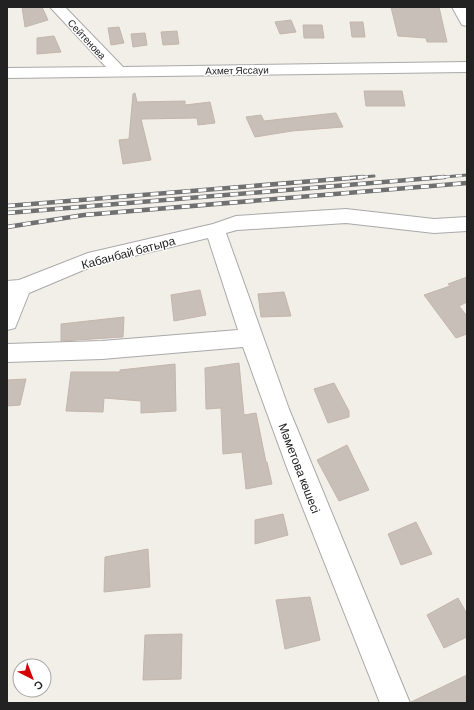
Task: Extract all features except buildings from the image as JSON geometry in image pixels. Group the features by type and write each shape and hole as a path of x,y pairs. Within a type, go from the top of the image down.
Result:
{"street":[{"name":"Сейтенова","path":"57,7 118,71"},
{"path":"459,7 467,22"},
{"name":"Ахмет Яссауи","path":"7,73 467,67"},
{"name":"Кабанбай батыра","path":"14,288 88,260 215,230 236,223 346,216 434,226 467,224"},
{"name":"Мәметова көшесі","path":"215,230 295,459 395,703"},
{"path":"7,322 14,288"},
{"path":"7,354 102,350 252,338"}],"railway":[{"path":"435,178 467,175"},
{"path":"350,178 374,176"},
{"path":"7,206 363,177"},
{"path":"435,178 444,177"},
{"path":"7,213 435,178"},
{"path":"7,227 84,215 467,183"}]}
